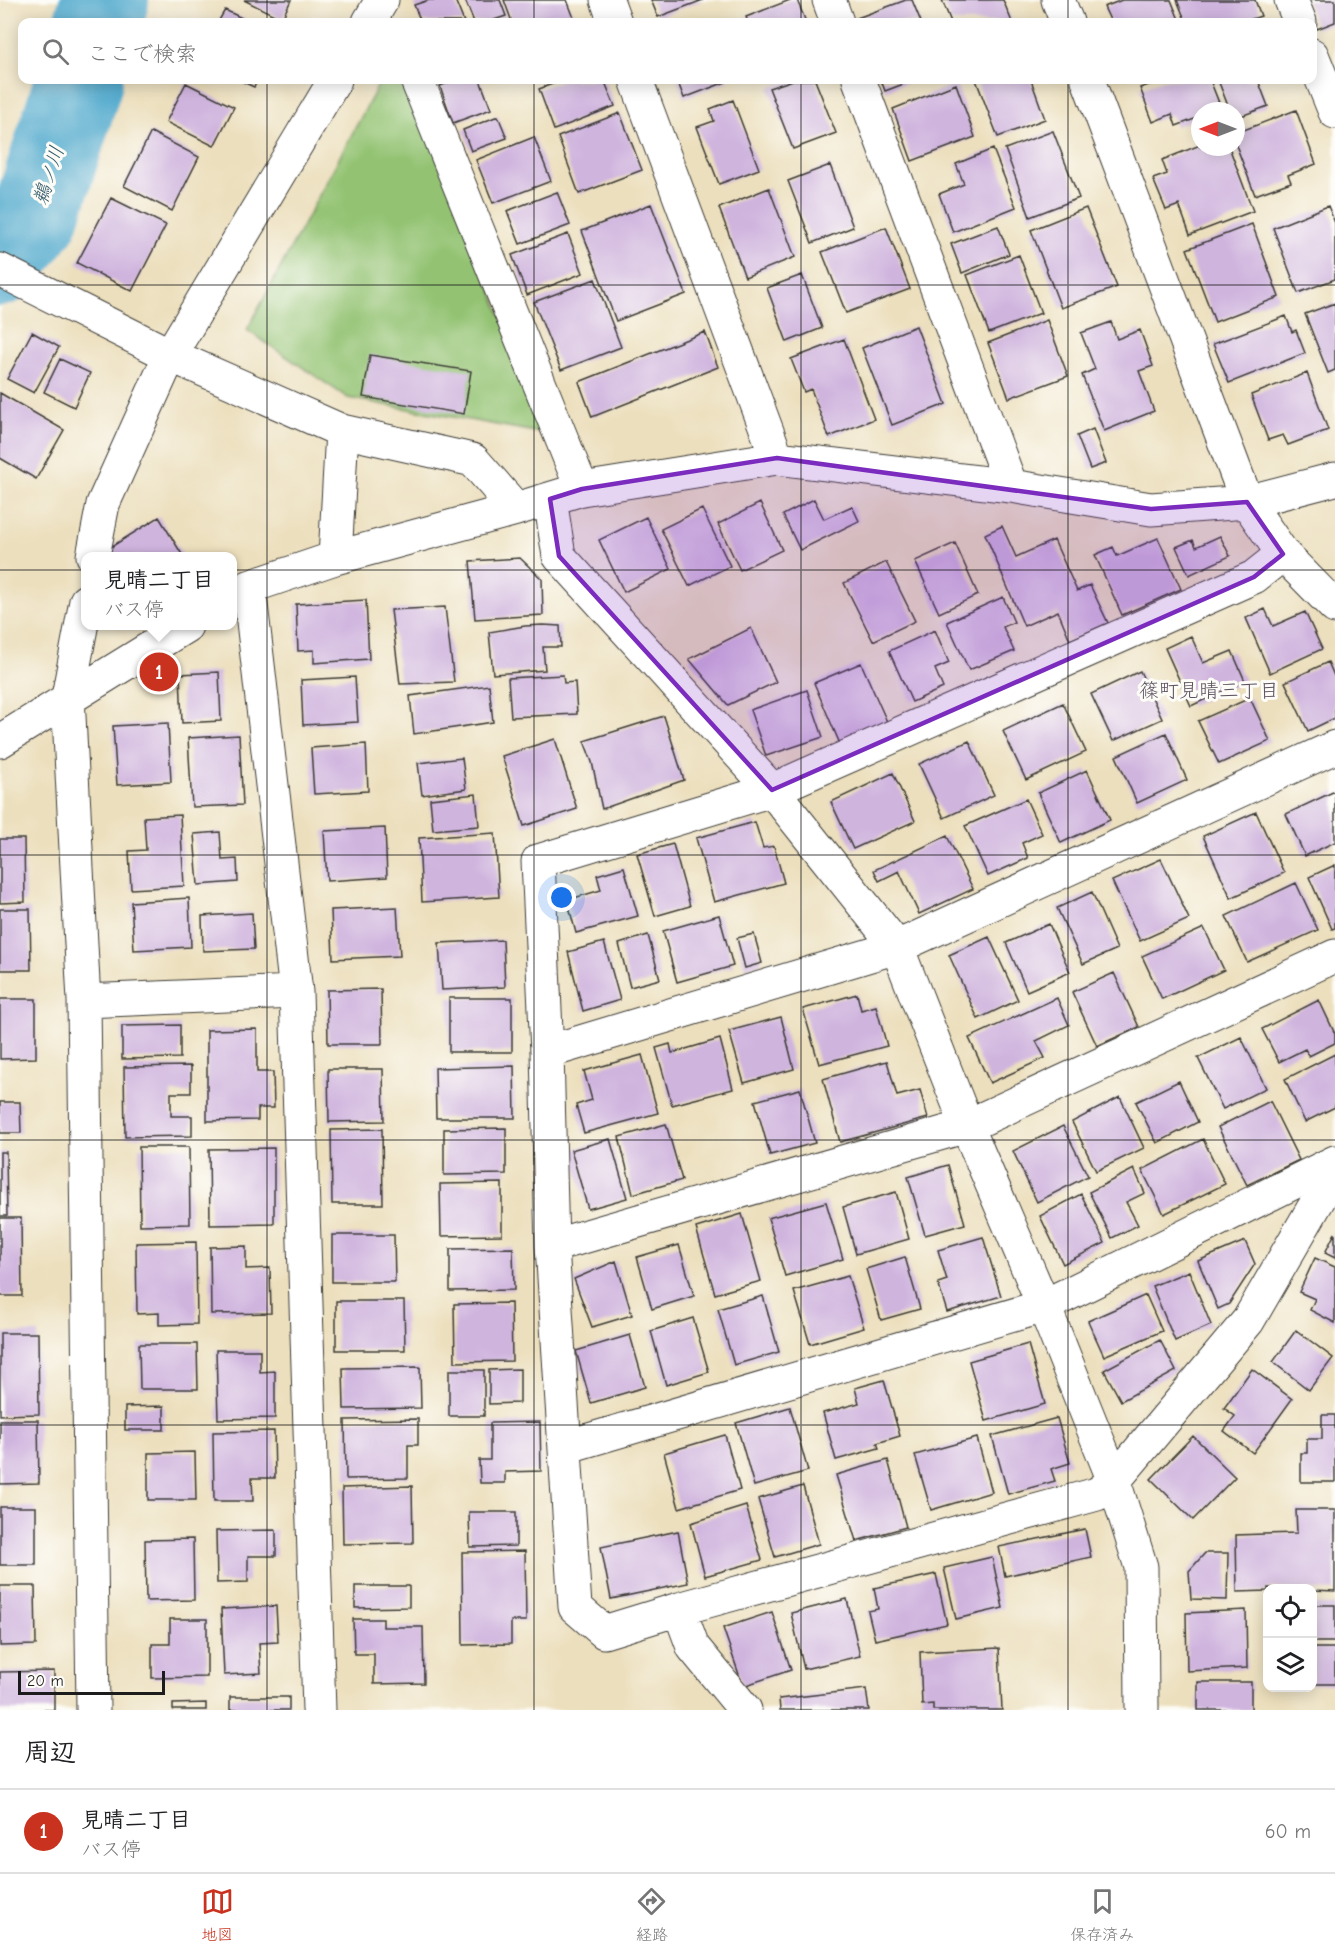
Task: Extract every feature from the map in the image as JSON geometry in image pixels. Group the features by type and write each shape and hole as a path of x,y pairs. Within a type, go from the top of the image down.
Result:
{"street":[{"path":"372,18 384,0"},
{"path":"384,0 392,18"},
{"path":"607,0 614,18"},
{"path":"829,0 836,18"},
{"path":"1058,0 1065,18"},
{"path":"1291,0 1298,18"},
{"path":"1317,67 1335,112"},
{"path":"94,552 103,504 170,355 333,84"},
{"path":"419,84 582,489"},
{"path":"637,84 777,458"},
{"path":"860,84 1011,486"},
{"path":"1090,84 1247,502 1283,554 1335,607"},
{"path":"0,270 170,355 342,431 473,460 516,509"},
{"path":"335,558 342,431"},
{"path":"319,1710 296,992 241,592 335,558 582,489 777,458 1011,486 1151,509 1247,502 1335,479"},
{"path":"550,499 559,556 772,790 897,947 967,1126 1044,1306 1114,1481 1141,1567 1142,1710"},
{"path":"1283,554 1254,577 772,790 538,861 547,1052 552,1246 575,1607 604,1632 679,1609 1097,1494 1114,1481 1248,1321 1335,1170"},
{"path":"81,628 68,697 84,1001 93,1710"},
{"path":"0,741 179,630"},
{"path":"547,1052 897,947 1335,747"},
{"path":"552,1246 967,1126 1335,956"},
{"path":"84,1001 296,992"},
{"path":"565,1447 1044,1306 1335,1161"},
{"path":"679,1609 693,1647 745,1710"}],"highlighted area":[{"path":"777,458 1151,509 1247,502 1283,554 1254,577 772,790 559,556 550,499 582,489"}],"green space":[{"path":"379,84 413,84 539,415 541,433 348,398 247,330"}],"building":[{"path":"244,0 291,0 282,18"},
{"path":"429,0 455,0 462,18 419,18 414,5"},
{"path":"465,0 500,0 506,16 500,18 472,18"},
{"path":"504,0 567,0 574,18 511,18"},
{"path":"651,0 703,0 658,17"},
{"path":"790,0 797,0 804,18 746,18"},
{"path":"906,0 912,0 919,18 857,18"},
{"path":"942,0 1003,0 1010,18 949,18"},
{"path":"1122,0 1171,0 1178,18 1109,18 1104,7"},
{"path":"1177,0 1255,0 1261,16 1255,18 1184,18"},
{"path":"1306,0 1335,0 1335,22 1317,29 1317,18 1313,18"},
{"path":"225,10 242,18 220,18"},
{"path":"185,84 234,107 214,146 166,122"},
{"path":"482,84 491,109 453,123 440,86"},
{"path":"552,84 606,84 615,106 554,130 539,89"},
{"path":"679,84 721,84 684,98"},
{"path":"781,84 817,84 836,133 793,149 769,88"},
{"path":"882,84 903,84 885,91"},
{"path":"956,84 975,137 912,161 893,109"},
{"path":"978,84 1032,84 1045,119 998,137"},
{"path":"1152,84 1212,84 1219,102 1191,102 1191,120 1176,126 1172,114 1153,122 1140,88"},
{"path":"1220,84 1260,84 1268,106 1245,115 1245,102 1227,102"},
{"path":"733,100 759,169 719,184 697,127 714,121 710,109"},
{"path":"1296,110 1316,164 1288,175 1291,182 1255,195 1240,156 1245,156 1245,130"},
{"path":"620,113 642,170 579,194 558,137"},
{"path":"498,116 507,138 471,151 463,130"},
{"path":"1053,131 1079,198 1030,217 1005,149"},
{"path":"151,132 199,157 172,211 124,186"},
{"path":"534,137 551,181 493,203 476,160"},
{"path":"993,149 1016,207 953,232 939,194 964,184 956,164"},
{"path":"1191,149 1191,156 1232,156 1253,211 1190,235 1179,205 1166,210 1153,179 1167,174 1162,160"},
{"path":"830,165 853,227 812,243 788,181"},
{"path":"769,188 795,257 745,277 719,208"},
{"path":"557,192 570,225 520,244 507,211"},
{"path":"111,198 166,225 132,291 77,263"},
{"path":"651,204 686,294 616,321 582,231"},
{"path":"1328,206 1335,223 1335,279 1298,293 1273,228"},
{"path":"1086,208 1117,287 1061,308 1031,230"},
{"path":"1252,224 1279,297 1215,322 1187,249"},
{"path":"998,226 1009,254 962,273 951,244"},
{"path":"886,227 910,289 846,313 822,252"},
{"path":"568,234 583,273 527,295 512,255"},
{"path":"1019,255 1041,313 989,333 967,275"},
{"path":"802,275 822,328 787,342 767,288"},
{"path":"595,279 621,347 561,370 534,302"},
{"path":"1335,303 1335,370 1328,373 1305,314"},
{"path":"1286,316 1292,332 1296,330 1305,353 1229,383 1213,344"},
{"path":"1047,320 1068,376 1009,398 988,343"},
{"path":"1111,322 1117,339 1140,330 1153,366 1139,371 1154,411 1104,431 1082,375 1095,369 1081,333"},
{"path":"916,326 946,404 892,425 862,348"},
{"path":"32,332 59,347 34,393 7,379"},
{"path":"705,332 718,367 592,417 579,382"},
{"path":"844,339 874,419 829,437 811,389 804,392 791,359"},
{"path":"370,355 471,371 464,414 363,397"},
{"path":"60,359 90,373 74,407 44,392"},
{"path":"1307,373 1328,430 1288,445 1283,435 1268,440 1251,395"},
{"path":"0,393 64,430 36,479 0,458"},
{"path":"1093,429 1106,463 1090,469 1077,436"},
{"path":"814,499 824,519 852,506 859,521 800,550 783,515"},
{"path":"760,503 782,550 740,570 718,524"},
{"path":"702,509 730,566 689,586 661,529"},
{"path":"159,517 181,552 107,552 106,550"},
{"path":"646,517 671,569 624,592 599,540"},
{"path":"1002,526 1016,557 1054,540 1077,591 1090,585 1108,623 1070,640 1058,611 1024,626 985,534"},
{"path":"1220,536 1230,556 1189,575 1176,547 1193,540 1196,547"},
{"path":"1158,538 1181,589 1122,615 1095,555 1113,547 1117,556"},
{"path":"955,543 978,595 939,613 915,561"},
{"path":"520,558 542,579 543,615 475,619 470,561"},
{"path":"886,562 915,621 873,641 844,583"},
{"path":"1003,597 1014,622 1003,627 1014,651 969,670 947,622"},
{"path":"366,600 369,659 314,663 314,650 298,651 296,604"},
{"path":"445,607 454,682 400,684 391,610"},
{"path":"1265,609 1273,626 1305,612 1322,649 1270,673 1246,618"},
{"path":"543,625 560,626 561,647 543,647 545,670 493,674 489,632"},
{"path":"751,628 776,682 728,705 689,659"},
{"path":"935,630 949,663 935,669 943,688 912,702 889,651"},
{"path":"1191,636 1203,663 1232,651 1245,681 1191,706 1165,648"},
{"path":"1328,662 1335,678 1335,718 1308,731 1285,682"},
{"path":"861,663 888,724 840,744 814,683"},
{"path":"1140,671 1162,719 1113,741 1091,694"},
{"path":"219,672 221,721 182,723 180,674"},
{"path":"563,675 564,683 575,682 577,714 511,717 508,678"},
{"path":"355,677 358,722 303,725 301,680"},
{"path":"489,685 493,722 414,734 410,696"},
{"path":"807,690 823,737 766,756 750,710"},
{"path":"1250,698 1270,741 1219,764 1198,721"},
{"path":"1063,703 1086,752 1026,780 1003,731"},
{"path":"664,716 684,780 602,809 592,762 584,741"},
{"path":"168,723 171,782 117,785 113,726"},
{"path":"1166,733 1187,780 1137,803 1116,756"},
{"path":"239,735 243,805 192,807 188,738"},
{"path":"555,739 577,809 524,826 502,756"},
{"path":"969,741 994,795 944,818 919,764"},
{"path":"366,744 368,791 314,794 311,748"},
{"path":"462,758 466,789 422,795 418,763"},
{"path":"1087,770 1110,820 1061,843 1038,793"},
{"path":"893,773 915,821 853,849 831,802"},
{"path":"1335,791 1335,842 1305,856 1286,814"},
{"path":"476,794 479,826 433,830 430,799"},
{"path":"1026,799 1042,834 1022,843 1028,858 988,876 965,826"},
{"path":"1256,812 1284,873 1231,898 1203,836"},
{"path":"180,815 184,886 131,889 129,851 146,850 144,817"},
{"path":"755,822 763,848 774,846 784,883 714,902 696,838"},
{"path":"385,828 387,877 327,881 324,831"},
{"path":"220,832 222,860 237,859 238,882 198,885 194,834"},
{"path":"495,833 499,897 422,902 419,838"},
{"path":"947,836 973,889 919,914 899,871 879,881 874,870"},
{"path":"0,839 24,839 25,902 0,903"},
{"path":"673,844 690,906 655,916 637,854"},
{"path":"1161,859 1189,919 1140,941 1112,881"},
{"path":"1335,865 1335,928 1332,929 1309,877"},
{"path":"624,867 638,916 576,933 567,900 601,890 597,875"},
{"path":"1296,883 1318,930 1247,962 1226,916"},
{"path":"1092,892 1117,949 1083,964 1057,908"},
{"path":"189,898 191,947 134,950 131,902"},
{"path":"397,907 400,956 333,959 331,910"},
{"path":"0,909 30,909 31,970 0,970"},
{"path":"252,913 254,949 203,951 202,916"},
{"path":"719,915 733,966 677,982 663,931"},
{"path":"1049,924 1070,972 1027,991 1006,943"},
{"path":"1204,928 1224,970 1162,999 1142,956"},
{"path":"754,934 762,963 745,968 737,938"},
{"path":"648,935 660,979 630,987 619,944"},
{"path":"989,937 1018,1000 978,1019 949,955"},
{"path":"503,940 505,987 442,990 439,943"},
{"path":"604,942 620,1000 583,1011 568,952"},
{"path":"1114,973 1139,1027 1097,1046 1072,992"},
{"path":"381,989 382,1044 328,1044 327,990"},
{"path":"857,994 861,1010 876,1006 887,1046 819,1064 803,1009"},
{"path":"449,998 512,998 512,1052 449,1052"},
{"path":"1057,998 1069,1025 1036,1041 1045,1058 990,1083 969,1038"},
{"path":"0,999 36,999 36,1058 0,1059"},
{"path":"1319,1000 1335,1034 1335,1043 1309,1056 1305,1049 1279,1062 1262,1029"},
{"path":"781,1017 794,1069 744,1083 729,1031"},
{"path":"180,1025 180,1058 122,1059 122,1026"},
{"path":"257,1029 257,1072 273,1072 274,1108 258,1108 258,1120 207,1121 207,1030"},
{"path":"1241,1037 1266,1088 1223,1109 1198,1058"},
{"path":"720,1039 733,1089 672,1105 656,1048 670,1044 672,1053"},
{"path":"1335,1054 1335,1107 1305,1122 1285,1079"},
{"path":"642,1055 658,1113 584,1133 576,1105 592,1100 584,1071"},
{"path":"887,1061 897,1096 920,1090 928,1118 840,1142 823,1079"},
{"path":"191,1066 191,1093 171,1093 171,1116 192,1116 192,1136 125,1137 124,1067"},
{"path":"514,1066 515,1118 436,1118 435,1068"},
{"path":"328,1069 383,1069 384,1121 329,1122"},
{"path":"1179,1081 1198,1122 1157,1143 1136,1102"},
{"path":"800,1089 815,1143 770,1155 755,1101"},
{"path":"1120,1097 1144,1148 1096,1171 1072,1122"},
{"path":"1270,1101 1299,1160 1247,1185 1218,1127"},
{"path":"0,1102 20,1102 21,1133 0,1133"},
{"path":"666,1124 682,1180 633,1194 619,1137"},
{"path":"1063,1126 1088,1176 1037,1202 1013,1151"},
{"path":"506,1128 506,1174 444,1175 444,1129"},
{"path":"382,1129 383,1204 332,1204 331,1130"},
{"path":"610,1139 627,1198 588,1209 571,1150"},
{"path":"1203,1139 1225,1184 1164,1214 1142,1170"},
{"path":"139,1147 189,1147 190,1224 140,1225"},
{"path":"274,1148 274,1224 210,1225 209,1149"},
{"path":"0,1152 6,1152 7,1216 0,1216"},
{"path":"948,1165 965,1224 925,1235 908,1177"},
{"path":"1134,1169 1145,1193 1126,1202 1138,1225 1112,1238 1089,1192"},
{"path":"502,1183 502,1235 441,1236 440,1184"},
{"path":"896,1192 909,1239 856,1254 843,1207"},
{"path":"1081,1194 1105,1243 1063,1264 1040,1216"},
{"path":"826,1202 843,1259 785,1276 768,1218"},
{"path":"742,1214 761,1281 715,1294 696,1228"},
{"path":"0,1218 21,1218 22,1296 0,1296"},
{"path":"1335,1233 1335,1258 1325,1253"},
{"path":"332,1235 394,1235 395,1282 332,1282"},
{"path":"983,1237 1001,1296 947,1312 938,1283 947,1280 938,1250"},
{"path":"1245,1241 1255,1264 1229,1304 1218,1309 1198,1261"},
{"path":"196,1242 197,1324 159,1325 159,1313 137,1314 136,1243"},
{"path":"679,1245 694,1296 652,1309 637,1257"},
{"path":"246,1246 246,1269 270,1268 271,1313 211,1314 210,1247"},
{"path":"513,1248 514,1290 450,1291 450,1249"},
{"path":"905,1257 920,1309 881,1320 866,1269"},
{"path":"1315,1258 1335,1267 1335,1323 1310,1310 1315,1299 1299,1292"},
{"path":"616,1261 632,1315 592,1327 574,1279"},
{"path":"1189,1271 1211,1325 1175,1341 1152,1286"},
{"path":"848,1276 864,1328 810,1344 794,1291"},
{"path":"1146,1295 1162,1331 1104,1356 1088,1321"},
{"path":"763,1296 779,1352 734,1365 718,1309"},
{"path":"336,1301 404,1301 405,1350 336,1350"},
{"path":"511,1303 512,1361 455,1362 454,1304"},
{"path":"693,1318 709,1372 666,1385 651,1331"},
{"path":"1296,1330 1333,1358 1309,1390 1273,1362"},
{"path":"0,1333 38,1333 39,1414 0,1415"},
{"path":"630,1335 645,1387 591,1403 576,1351"},
{"path":"1160,1340 1176,1371 1121,1401 1104,1370"},
{"path":"139,1344 197,1344 198,1389 140,1389"},
{"path":"1028,1344 1045,1404 986,1421 969,1361"},
{"path":"216,1350 260,1350 260,1372 275,1371 275,1418 218,1419"},
{"path":"420,1367 421,1408 344,1409 343,1368"},
{"path":"520,1369 520,1403 489,1404 489,1370"},
{"path":"1252,1369 1292,1399 1253,1453 1224,1431 1235,1416 1224,1408"},
{"path":"449,1370 484,1370 484,1416 449,1416"},
{"path":"884,1380 900,1436 877,1443 879,1448 836,1460 823,1413 859,1403 855,1388"},
{"path":"164,1406 164,1430 125,1430 125,1407"},
{"path":"790,1407 808,1471 754,1486 736,1423"},
{"path":"1322,1415 1335,1415 1335,1482 1301,1482 1301,1453 1307,1453 1307,1439 1322,1439"},
{"path":"1057,1418 1070,1463 1051,1469 1055,1481 1008,1494 992,1436"},
{"path":"418,1419 418,1445 408,1445 408,1478 346,1479 345,1420"},
{"path":"0,1420 38,1420 39,1483 0,1484"},
{"path":"540,1422 541,1471 505,1472 505,1483 480,1483 479,1460 490,1460 490,1423"},
{"path":"274,1431 275,1478 252,1478 253,1501 214,1501 213,1432"},
{"path":"725,1435 740,1490 679,1508 664,1453"},
{"path":"1193,1436 1235,1477 1193,1520 1151,1479"},
{"path":"977,1438 992,1492 931,1510 915,1455"},
{"path":"195,1452 196,1500 148,1500 148,1453"},
{"path":"888,1460 906,1527 856,1541 836,1475"},
{"path":"412,1486 413,1543 343,1544 342,1488"},
{"path":"803,1486 819,1544 775,1557 758,1499"},
{"path":"746,1506 762,1560 705,1576 691,1523"},
{"path":"0,1507 36,1507 36,1565 0,1565"},
{"path":"1296,1510 1335,1510 1335,1591 1317,1590 1317,1584 1263,1584 1263,1591 1237,1592 1236,1535 1297,1533"},
{"path":"469,1512 516,1512 516,1546 470,1547"},
{"path":"1085,1529 1091,1557 1005,1576 999,1547"},
{"path":"276,1530 276,1556 248,1556 248,1582 217,1583 216,1531"},
{"path":"678,1531 688,1583 611,1599 601,1547"},
{"path":"193,1539 194,1600 146,1601 145,1540"},
{"path":"525,1551 526,1621 511,1621 511,1644 463,1645 462,1552"},
{"path":"1205,1553 1228,1553 1227,1600 1191,1599 1189,1571"},
{"path":"992,1557 1003,1608 956,1619 944,1568"},
{"path":"936,1574 947,1624 875,1640 868,1611 878,1609 874,1588"},
{"path":"0,1586 35,1586 36,1645 0,1646"},
{"path":"355,1586 409,1586 409,1607 355,1608"},
{"path":"847,1599 860,1656 804,1669 791,1613"},
{"path":"1317,1605 1335,1605 1335,1642 1317,1642"},
{"path":"276,1606 278,1642 259,1643 261,1673 224,1675 221,1609"},
{"path":"1246,1610 1247,1668 1187,1671 1186,1613"},
{"path":"772,1612 791,1670 743,1686 723,1628"},
{"path":"170,1619 207,1619 207,1677 152,1678 152,1644 170,1644"},
{"path":"353,1619 383,1619 383,1627 423,1627 424,1683 374,1684 374,1654 354,1654"},
{"path":"999,1648 1002,1710 933,1710 933,1704 922,1705 920,1652"},
{"path":"1317,1648 1335,1648 1335,1684 1317,1684"},
{"path":"54,1671 54,1710 0,1710 0,1672"},
{"path":"1198,1682 1251,1682 1251,1710 1198,1710"},
{"path":"866,1689 869,1710 780,1710 779,1699"},
{"path":"230,1697 289,1697 289,1710 230,1710"},
{"path":"206,1703 206,1710 173,1710 173,1704"}],"waterway":[{"name":"鵜ノ川","path":"99,18 105,0"},
{"name":"鵜ノ川","path":"0,262 36,215 78,84"}],"place":[{"name":"見晴二丁目","path":"159,672"}],"district":[{"name":"篠町見晴三丁目","path":"1209,690"}]}
